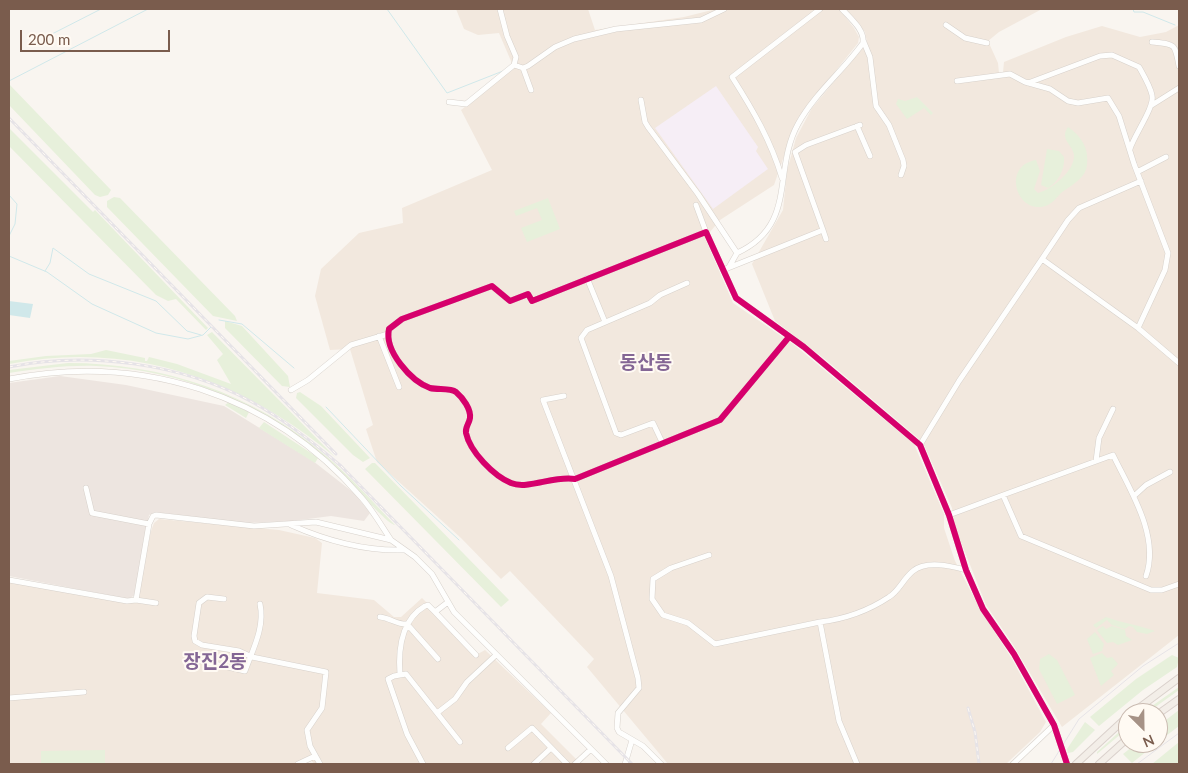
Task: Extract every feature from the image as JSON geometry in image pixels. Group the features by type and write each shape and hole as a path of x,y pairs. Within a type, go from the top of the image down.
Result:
{"main road":[{"path":"1145,703 1179,678"},
{"path":"1168,707 1179,699"},
{"path":"1076,764 1118,725"},
{"path":"1100,764 1118,747"}],"street":[{"path":"449,102 466,104 514,65 516,57 507,36 500,9"},
{"path":"514,65 523,68 536,62 555,47 574,39 616,29 701,20 724,9"},
{"path":"782,180 776,158 761,124 732,77 820,9"},
{"path":"842,9 859,29 864,40 870,57 876,106 889,125 903,160 904,166 901,175"},
{"path":"946,25 965,38 987,43"},
{"path":"729,268 737,253 751,246 773,222 778,211 790,143 797,125 825,86 864,40"},
{"path":"1152,42 1171,43 1175,47 1179,66"},
{"path":"1028,83 1100,56 1112,54 1139,67 1153,96 1152,105 1134,135 1130,149"},
{"path":"523,68 531,90"},
{"path":"957,81 1010,74 1028,83 1050,89 1068,100 1078,103 1108,98 1119,116 1137,172 1168,253 1165,270 1138,328"},
{"path":"1152,105 1179,88"},
{"path":"641,100 645,122 648,127 698,194 737,253"},
{"path":"826,239 796,152 806,144 858,125 870,156"},
{"path":"1137,172 1166,157"},
{"path":"920,445 959,381 1068,220 1079,208 1141,181"},
{"path":"696,205 736,298 789,337 920,445 949,515 966,570 983,608 1014,654 1054,725 1067,764"},
{"path":"723,270 823,230"},
{"path":"706,232 532,301 528,294 510,301 492,286 402,319 388,329 393,350 404,368 418,382 432,388 455,391 465,401 469,412 466,430 469,440 480,457 495,472 512,483 527,484 563,477 575,479 720,420 789,337"},
{"path":"1042,259 1138,328 1179,363"},
{"path":"587,278 605,322"},
{"path":"663,444 653,423 621,435 616,433 582,338 587,330 650,303 660,295 687,283"},
{"path":"292,390 308,380 351,345 388,334"},
{"path":"379,336 399,387"},
{"path":"9,379 57,371 106,371 165,380 222,397 259,415 310,449 361,496 391,540 432,574 454,612 606,764"},
{"path":"564,396 543,400 611,576 638,678 639,688 618,713 616,722 619,732 643,746 661,764"},
{"path":"1096,461 1099,438 1113,410"},
{"path":"949,515 1114,455 1134,496 1151,555 1146,576"},
{"path":"1134,496 1146,485 1170,472"},
{"path":"86,488 92,513 149,524"},
{"path":"1003,495 1021,536 1152,590 1162,590 1179,584"},
{"path":"136,600 149,524 153,516 156,515 234,525 316,522 391,540"},
{"path":"290,524 334,542 383,550 404,550"},
{"path":"709,555 671,568 653,579 651,589 652,599 663,616 688,623 715,644 851,616 891,596 913,571 921,567 952,567 966,570"},
{"path":"9,580 127,601 136,600 156,603"},
{"path":"224,599 207,597 199,603 194,636 195,641 202,645 239,651 252,657 326,672 322,708 307,730 307,737 320,764"},
{"path":"435,612 448,602"},
{"path":"188,658 245,671 252,657 263,615 260,604"},
{"path":"400,675 399,663 404,629 428,605 476,655"},
{"path":"380,617 407,624 438,659"},
{"path":"820,622 839,721 857,764"},
{"path":"437,712 455,700 467,682 496,655"},
{"path":"424,764 407,734 388,679 406,674 460,742"},
{"path":"9,698 84,692"},
{"path":"1013,764 1054,725"},
{"path":"508,748 532,728 567,764"},
{"path":"625,764 632,740"},
{"path":"534,764 551,748"},
{"path":"575,764 590,750"},
{"path":"298,764 315,756"}],"shaded area":[{"path":"456,9 499,9 500,11 504,9 588,9 595,30 684,17 716,9 839,9 854,28 859,37 858,43 802,113 794,127 774,185 720,220 705,238 733,303 793,344 914,444 944,514 944,528 955,561 980,609 1012,659 1046,722 1040,732 1006,764 668,764 587,667 594,659 510,571 501,579 461,538 377,462 366,429 373,425 350,349 330,350 315,296 321,269 359,233 403,223 402,208 492,170 461,110 514,68 499,33 478,35 464,29"},
{"path":"845,9 1042,9 999,32 988,41 998,63 999,73 1003,72 1004,62 1066,37 1102,26 1140,37 1166,32 1179,25 1179,635 1062,727 1012,643 986,605 955,527 952,508 925,447 919,439 826,360 775,321 752,264 783,210 787,171 796,138 812,108 867,43 865,32"},
{"path":"716,86 758,147 756,151 768,169 713,209 655,128"},
{"path":"60,376 126,385 224,406 313,461 354,493 370,513 364,521 331,516 292,521 246,523 155,512 149,515 136,594 129,599 9,576 9,383"},
{"path":"159,519 279,530 315,538 322,543 317,593 374,600 394,617 401,617 422,598 478,654 485,650 551,713 541,724 581,764 315,764 308,758 293,764 9,764 9,582 136,603 151,531 154,523"}],"green space":[{"path":"9,84 111,190 108,195 100,197 95,195 9,105"},
{"path":"917,97 933,113 931,115 924,108 907,119 896,104 898,99 905,101"},
{"path":"1068,127 1081,139 1086,148 1087,159 1084,173 1079,180 1048,205 1037,207 1028,204 1017,190 1016,180 1018,171 1025,164 1036,160 1040,171 1034,189 1038,193 1050,188 1062,178 1071,167 1074,155 1065,135"},
{"path":"9,128 93,212 95,210 208,328 206,330 176,299 168,301 156,295 9,146"},
{"path":"1047,149 1059,151 1064,157 1060,174 1048,188 1041,185"},
{"path":"114,197 120,198 235,316 237,321 213,316 107,207 107,201"},
{"path":"548,198 560,229 527,242 521,228 542,220 537,208 516,216 514,211"},
{"path":"225,321 242,326 288,376 290,387 282,386 225,328"},
{"path":"212,332 335,457 299,430 262,406 223,387 182,372 141,362 98,357 54,358 9,364 9,361 46,356 91,354 106,350 145,358 145,361 149,357 177,364 231,384 217,360 223,354 207,335"},
{"path":"68,363 103,364 172,376 205,386 268,414 297,433 325,455 395,525 382,516 331,462 306,442 251,408 221,394 160,374 128,369 74,366 9,373 9,370"},
{"path":"300,392 321,406 370,458 363,462 353,455 296,398 297,393"},
{"path":"229,402 249,412 246,418 225,405"},
{"path":"264,422 318,458 315,463 259,428"},
{"path":"372,463 375,463 509,600 501,607 365,469"},
{"path":"1106,617 1155,631 1147,634 1137,632 1133,627 1129,626 1125,629 1112,625 1107,620 1096,628 1093,625"},
{"path":"1103,626 1106,629 1112,626 1125,630 1126,636 1132,640 1118,645 1113,642 1107,643 1097,630"},
{"path":"1095,632 1104,644 1102,651 1093,654 1087,639"},
{"path":"1102,653 1107,658 1112,657 1118,664 1111,671 1114,675 1101,686 1090,658"},
{"path":"1049,654 1057,660 1075,695 1057,704 1039,669 1040,659"},
{"path":"1172,655 1179,658 1177,667 1127,703 1118,703 1118,710 1099,726 1090,717 1136,679"},
{"path":"1179,687 1179,690 1161,703 1156,703"},
{"path":"1179,710 1179,726 1168,734 1168,718"},
{"path":"1085,722 1095,730 1073,752 1068,753 1067,749"},
{"path":"1118,733 1118,736 1097,754"},
{"path":"1179,742 1179,764 1152,764 1168,753"},
{"path":"105,750 105,764 41,764 41,751"},
{"path":"1124,753 1144,753 1132,763 1123,754"}],"water":[{"path":"9,301 33,304 30,318 9,315"}],"waterway":[{"path":"52,34 101,9"},
{"path":"9,81 148,9"},
{"path":"387,9 447,93 503,71"},
{"path":"1133,9 1134,12 1143,12 1175,25"},
{"path":"9,195 17,204 15,224 9,236"},
{"path":"45,271 50,263 53,248 89,274 156,301 187,331 201,335"},
{"path":"9,256 47,272 92,304 156,333 188,339 203,335 211,327"},
{"path":"219,320 242,324 294,368"},
{"path":"326,407 401,486 459,540"}],"tram line":[{"path":"1051,764 1079,719 1143,666 1179,643"},
{"path":"1137,764 1179,733"}],"railway":[{"path":"9,118 336,454"},
{"path":"9,367 39,362 70,360 134,364 195,378 252,402 276,416 341,466 632,764"},
{"path":"968,708 975,732 979,764"}],"cycle path":[{"path":"789,337 720,420 575,479 567,478 518,485 504,480 497,475 472,448 466,433 470,415 468,407 459,394 453,391 430,388 415,379 400,364 391,347 389,329 402,319 492,286 510,301 528,294 532,301 706,232 736,298 804,347 920,445 949,515 966,570 983,609 1014,654 1054,725 1067,764"}],"district":[{"name":"동산동","path":"646,363"},
{"name":"장진2동","path":"215,662"}]}
